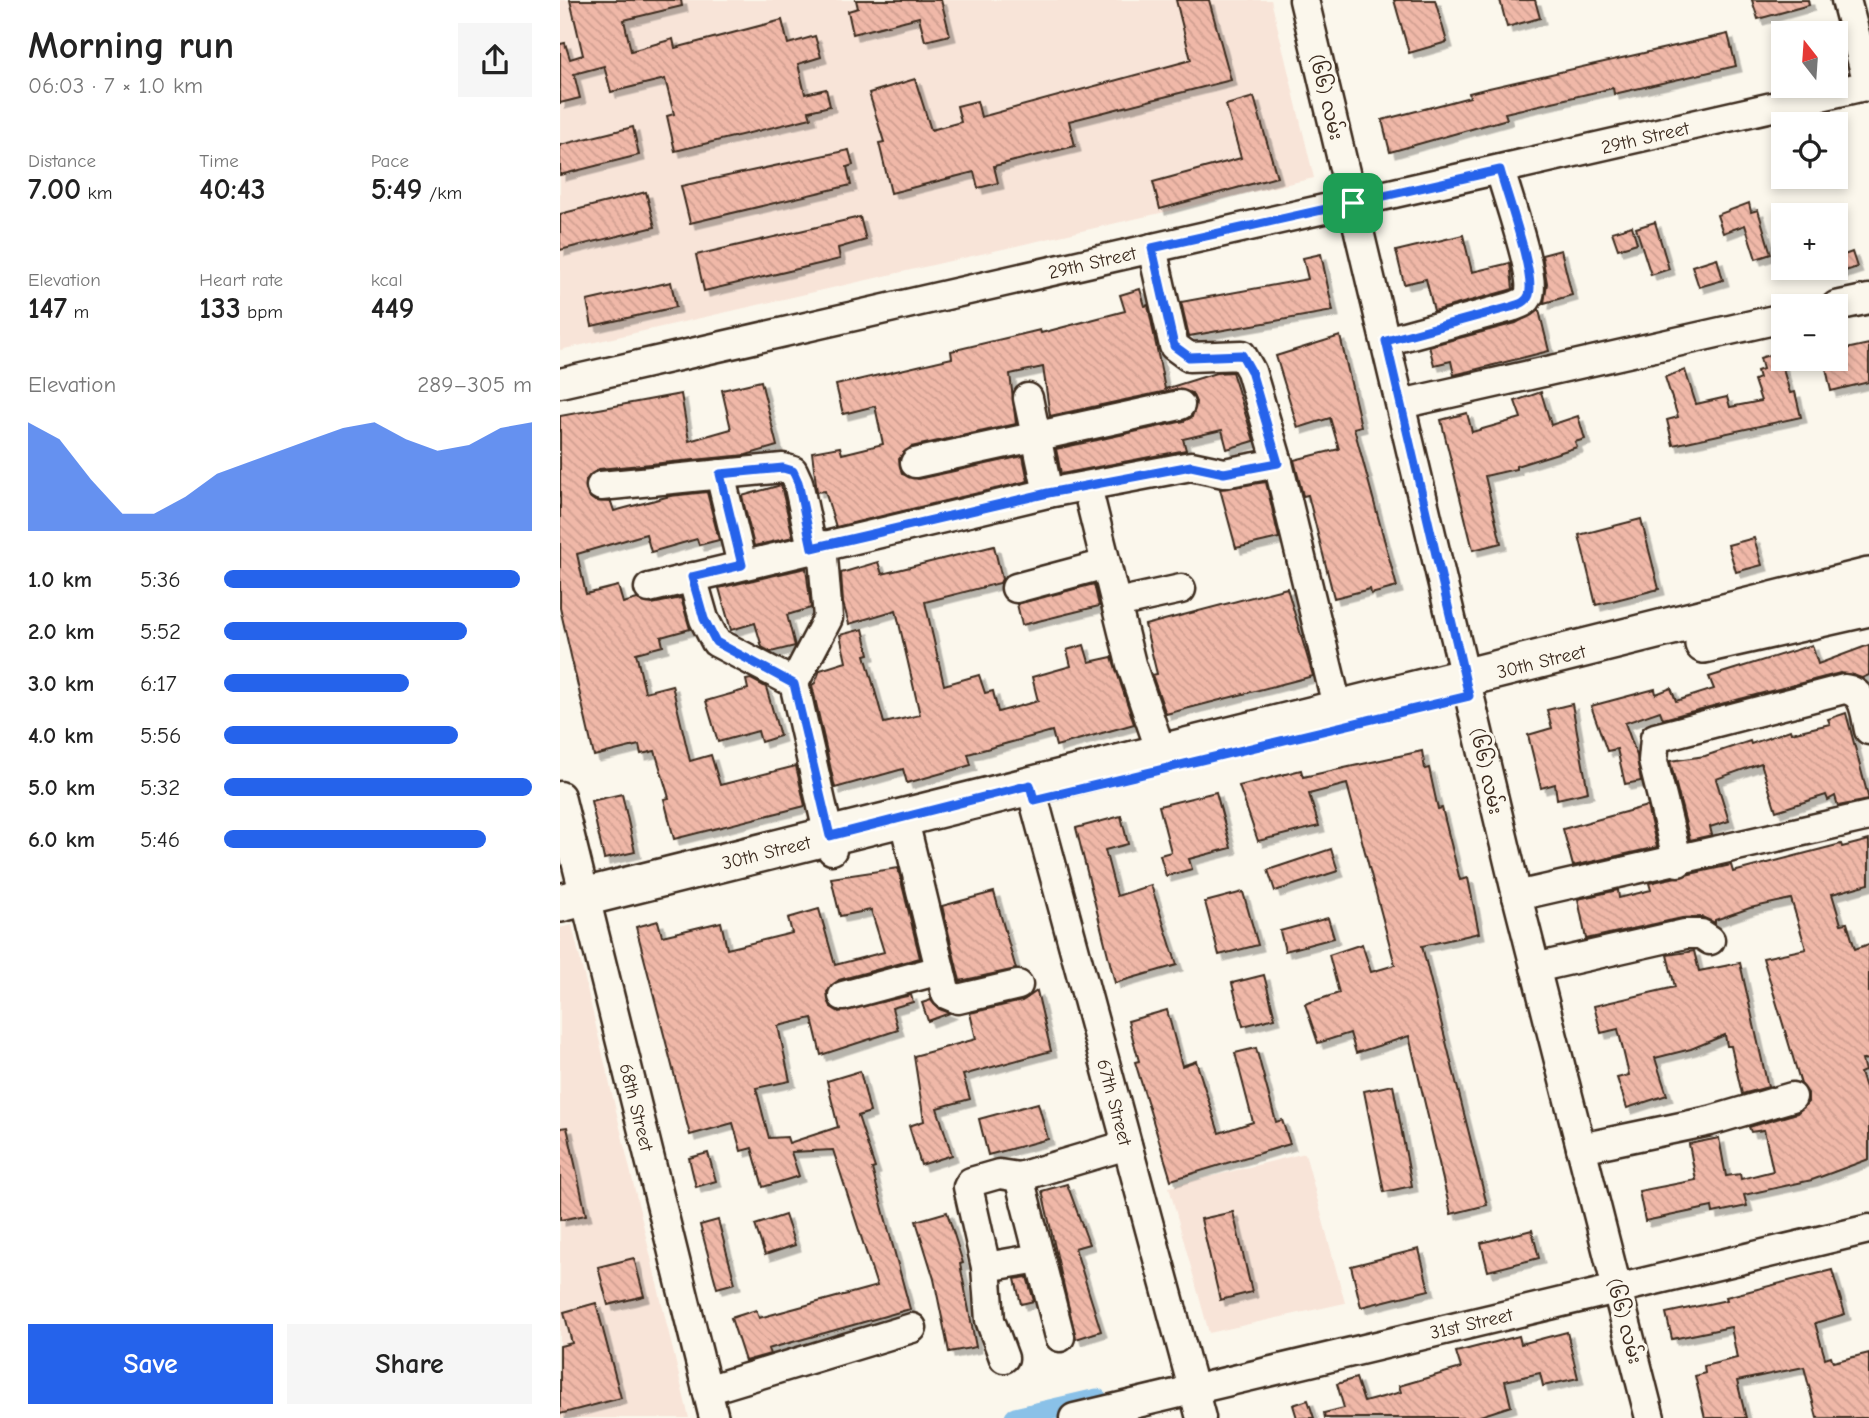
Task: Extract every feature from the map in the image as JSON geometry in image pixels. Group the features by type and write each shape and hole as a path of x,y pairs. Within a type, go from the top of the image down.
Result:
{"main road":[{"name":"30th Street","path":"1741,623 1869,577"},
{"name":"30th Street","path":"573,906 1741,623 1869,607"},
{"name":"30th Street","path":"831,843 916,830 1161,752 1338,710 1467,688"}],"street":[{"name":"(၆၆) လမ်း","path":"1304,0 1517,896 1650,1418"},
{"path":"1846,0 1869,86"},
{"name":"29th Street","path":"560,383 1869,86"},
{"path":"1386,341 1511,307 1528,298 1530,292 1522,244 1500,170"},
{"path":"1152,248 1174,346 1189,357 1242,355 1251,371 1278,463 1338,710"},
{"path":"1848,303 1869,299"},
{"path":"1401,404 1771,321"},
{"path":"1028,398 1048,493"},
{"path":"915,463 1180,405"},
{"path":"649,587 1048,493 1191,466 1224,473 1278,463"},
{"path":"601,486 783,468 793,471 817,547 828,618 794,684 831,843"},
{"path":"720,474 742,565"},
{"path":"1087,487 1130,664 1161,752"},
{"path":"1016,588 1106,564"},
{"path":"692,577 704,619 716,642 794,684"},
{"path":"1117,603 1181,589"},
{"path":"1678,862 1653,761 1655,738 1844,689 1853,690 1860,696 1869,730"},
{"name":"67th Street","path":"1032,793 1200,1418"},
{"name":"68th Street","path":"560,796 573,906 714,1418"},
{"path":"1517,896 1678,862 1869,816"},
{"path":"916,830 946,915"},
{"path":"916,830 946,994 953,998 1018,985"},
{"path":"1535,968 1685,934 1701,934 1710,940"},
{"path":"843,996 940,970"},
{"path":"1581,1148 1710,1121 1792,1097"},
{"path":"1004,1358 990,1320 986,1267 968,1187 971,1182 999,1174 1019,1177 1127,1145"},
{"path":"1019,1177 1060,1337"},
{"name":"31st Street","path":"1074,1418 1612,1270 1869,1229"},
{"path":"986,1267 1039,1258"},
{"path":"707,1390 912,1328"}],"shaded area":[{"path":"560,0 1271,0 1314,178 560,350"},
{"path":"572,925 689,1418 560,1418 560,928"},
{"path":"1305,1153 1345,1303 1209,1333 1169,1187"}],"building":[{"path":"570,0 681,0 682,6 624,20 631,51 673,39 675,48 782,20 788,44 815,36 821,57 798,64 805,94 826,89 830,106 809,111 811,118 675,151 667,116 674,114 665,79 611,92 604,66 574,74 580,98 560,103 560,44 565,43 570,59 583,55"},
{"path":"856,0 941,0 950,35 925,41 919,17 853,34 848,11 858,8"},
{"path":"1176,0 1209,0 1231,80 1069,121 1075,146 994,166 998,183 978,188 974,172 891,193 879,143 884,142 869,93 915,79 931,130 961,122 957,106 977,101 981,117 1191,60"},
{"path":"1394,0 1435,0 1447,42 1409,53"},
{"path":"1500,0 1535,0 1540,18 1507,27"},
{"path":"1752,0 1808,0 1809,5 1758,19"},
{"path":"1728,34 1736,66 1614,94 1613,88 1505,113 1507,119 1390,152 1382,120 1470,97 1469,93 1489,88"},
{"path":"1254,97 1277,177 1160,209 1153,182 1241,158 1226,105"},
{"path":"633,127 639,155 560,175 560,145"},
{"path":"849,150 853,165 847,167 851,185 690,223 681,186"},
{"path":"646,192 655,227 560,250 560,214"},
{"path":"1749,203 1751,212 1758,210 1771,254 1756,259 1745,225 1723,233 1717,215"},
{"path":"860,217 866,240 838,248 840,259 704,291 696,255"},
{"path":"1655,222 1669,269 1651,275 1636,228"},
{"path":"1632,226 1637,243 1618,249 1612,232"},
{"path":"1463,235 1472,272 1510,263 1513,289 1434,311 1426,279 1404,284 1396,251"},
{"path":"1561,250 1572,295 1544,303 1547,283 1542,255"},
{"path":"1852,252 1857,267 1848,270 1848,254"},
{"path":"1321,254 1333,311 1189,336 1181,302 1308,279 1303,258"},
{"path":"1717,258 1723,280 1699,287 1692,266"},
{"path":"671,282 676,307 592,326 587,301"},
{"path":"1140,289 1145,306 1148,305 1165,389 1216,373 1232,372 1254,441 1227,449 1222,430 1183,439 1186,450 1061,474 1056,449 1184,421 1192,417 1196,402 1192,393 1176,389 1050,416 1043,367 1010,374 1016,424 911,447 899,459 902,474 918,479 1023,456 1028,481 836,527 825,491 817,492 812,452 840,447 842,454 883,444 875,406 843,414 836,385 952,358 951,351 1040,330 1041,333 1125,311 1120,295"},
{"path":"1539,310 1549,351 1454,375 1451,361 1434,365 1429,346 1516,323"},
{"path":"1340,336 1361,426 1354,428 1397,587 1371,594 1370,589 1334,598 1308,495 1303,496 1294,460 1339,449 1330,418 1298,428 1276,356"},
{"path":"1869,344 1869,382 1831,391 1827,371 1848,371 1848,348"},
{"path":"1771,354 1771,371 1784,371 1790,393 1795,392 1801,417 1673,445 1667,420 1678,417 1665,377 1685,370 1696,404 1727,397 1730,407 1761,401 1754,380 1759,378 1757,371 1763,369 1760,358"},
{"path":"761,381 777,446 746,455 599,469 586,480 588,496 595,501 611,502 614,511 670,496 707,492 719,540 699,545 697,539 651,552 646,534 577,554 586,594 618,586 623,603 637,599 652,604 681,598 690,629 661,637 663,646 636,653 645,692 672,685 690,761 711,755 720,785 796,766 805,806 674,839 664,799 669,798 655,751 641,754 639,745 594,756 560,608 560,416 681,394 689,441 731,429 722,390"},
{"path":"1541,392 1551,425 1578,416 1585,439 1575,442 1577,447 1516,466 1516,469 1485,476 1501,543 1473,550 1441,420 1467,413 1472,432 1521,418 1515,401"},
{"path":"1266,482 1279,538 1236,548 1220,489"},
{"path":"781,485 793,537 754,546 742,496"},
{"path":"1641,519 1659,589 1596,605 1579,535"},
{"path":"1754,538 1762,565 1736,572 1728,545"},
{"path":"994,546 1002,579 1000,583 925,602 944,685 979,675 985,693 993,691 998,712 1038,701 1032,677 1071,666 1067,650 1084,645 1089,662 1112,657 1134,724 1056,746 1052,731 968,754 971,765 907,783 903,769 835,788 812,685 820,670 846,662 840,635 863,629 869,654 865,655 884,723 920,715 896,610 849,624 843,603 841,573 878,562 882,574"},
{"path":"806,568 811,608 787,615 795,646 771,652 762,647 755,623 731,630 719,588"},
{"path":"1094,584 1099,606 1022,625 1017,604"},
{"path":"1287,588 1313,676 1166,714 1152,675 1157,674 1145,625"},
{"path":"1812,645 1818,664 1869,645 1869,675 1862,678 1840,673 1663,719 1660,711 1625,723 1637,756 1641,781 1625,784 1617,749 1607,751 1591,706 1655,689 1656,694 1671,688 1676,701 1714,689 1709,677"},
{"path":"751,679 766,687 780,736 761,742 758,731 718,742 706,701 748,689 746,680"},
{"path":"1572,704 1588,792 1557,799 1555,784 1541,788 1528,735 1552,728 1547,710"},
{"path":"1846,713 1869,800 1838,806 1835,796 1828,800 1826,795 1776,811 1761,763 1716,779 1729,821 1710,827 1712,835 1690,840 1670,761 1705,756 1790,730 1791,733 1830,724 1828,719"},
{"path":"1422,751 1425,769 1429,768 1438,809 1442,808 1460,880 1468,878 1479,933 1422,946 1487,1205 1451,1214 1409,1036 1356,1053 1350,1033 1318,1043 1305,1004 1339,993 1329,955 1362,944 1371,972 1395,965 1347,784 1309,794 1319,826 1258,841 1239,786 1301,770 1303,777"},
{"path":"1216,792 1231,848 1189,859 1192,869 1166,876 1160,855 1171,852 1159,806"},
{"path":"622,794 635,852 604,859 591,801"},
{"path":"1647,806 1657,847 1573,866 1563,829"},
{"path":"1121,816 1128,844 1105,850 1117,896 1151,885 1177,965 1115,983 1076,828"},
{"path":"1869,840 1869,884 1832,894 1841,924 1847,923 1855,949 1869,944 1869,1059 1862,1060 1865,1071 1860,1073 1869,1099 1869,1159 1812,1180 1744,1195 1747,1206 1713,1213 1712,1207 1645,1221 1639,1191 1696,1180 1689,1144 1719,1138 1726,1176 1740,1174 1741,1179 1773,1171 1764,1130 1751,1132 1749,1127 1797,1113 1808,1102 1808,1093 1801,1084 1763,958 1806,949 1791,899 1750,908 1715,920 1715,923 1702,917 1682,918 1586,939 1578,899 1618,890 1619,898 1651,890 1649,883 1731,865 1733,872 1841,844 1842,847"},
{"path":"1331,849 1338,871 1275,891 1268,870"},
{"path":"898,868 920,958 839,980 827,992 831,1007 839,1012 911,995 913,1002 892,1008 898,1030 821,1055 812,1018 778,1026 790,1081 756,1088 769,1138 787,1137 789,1143 838,1127 827,1081 860,1071 870,1112 858,1116 875,1168 872,1169 910,1309 768,1349 770,1354 745,1361 731,1318 756,1310 759,1318 877,1286 833,1150 791,1152 799,1176 763,1187 752,1148 741,1151 733,1123 690,1135 636,927 658,921 662,936 721,922 727,949 792,933 788,918 819,909 835,965 884,952 871,910 840,916 831,878"},
{"path":"994,892 1016,969 960,981 942,906"},
{"path":"1243,892 1258,945 1219,955 1205,902"},
{"path":"1328,918 1334,938 1285,951 1280,931"},
{"path":"1694,951 1699,971 1740,963 1768,1087 1742,1094 1731,1046 1727,1046 1725,1035 1691,1049 1655,1058 1667,1095 1627,1108 1617,1078 1629,1075 1618,1029 1601,1033 1594,1006 1675,987 1667,955"},
{"path":"1264,975 1275,1018 1243,1026 1232,983"},
{"path":"1037,991 1051,1051 963,1075 970,1099 937,1108 952,1155 921,1165 909,1126 924,1121 914,1056 976,1039 970,1013 1022,1001"},
{"path":"931,1000 939,1009 950,1013 928,1021 922,1003"},
{"path":"1167,1010 1182,1066 1196,1061 1219,1133 1253,1122 1235,1053 1256,1048 1276,1122 1282,1120 1290,1144 1171,1180 1135,1062 1139,1061 1128,1021"},
{"path":"1393,1085 1412,1186 1384,1192 1364,1091"},
{"path":"1038,1103 1048,1139 988,1155 979,1119"},
{"path":"567,1127 586,1215 560,1220 560,1128"},
{"path":"708,1153 716,1181 696,1187 689,1158"},
{"path":"1067,1184 1089,1244 1075,1248 1101,1331 1076,1339 1042,1191"},
{"path":"947,1212 963,1263 960,1264 976,1347 949,1352 934,1279 916,1221"},
{"path":"1233,1212 1252,1292 1220,1300 1201,1219"},
{"path":"785,1215 795,1245 765,1255 755,1225"},
{"path":"718,1220 735,1283 717,1288 700,1225"},
{"path":"1532,1230 1539,1258 1488,1271 1481,1243"},
{"path":"1419,1249 1429,1290 1361,1307 1351,1266"},
{"path":"634,1258 644,1296 608,1305 598,1267"},
{"path":"1832,1270 1845,1314 1815,1323 1825,1358 1831,1356 1833,1362 1869,1353 1869,1418 1817,1418 1804,1367 1737,1381 1746,1418 1705,1418 1695,1376 1705,1373 1704,1366 1737,1358 1731,1327 1672,1339 1666,1313 1727,1300 1726,1297"},
{"path":"1027,1277 1034,1301 1021,1304 1015,1279"},
{"path":"596,1303 621,1398 560,1414 560,1346 572,1343 564,1312"},
{"path":"1567,1332 1578,1378 1543,1386 1540,1373 1505,1381 1511,1406 1474,1418 1325,1418 1324,1413 1344,1408 1337,1384 1356,1378 1364,1402 1401,1392 1399,1386 1461,1368 1456,1352 1519,1336 1521,1344"},
{"path":"1308,1400 1314,1418 1297,1418 1293,1405"}],"waterway":[{"path":"1015,1418 1097,1399"}],"route":[{"path":"1500,170 1524,254 1530,292 1522,303 1386,341 1469,696 1166,766 1034,800 1030,785 830,836 794,684 716,642 704,619 692,577 742,565 720,474 783,468 793,471 798,482 812,548 1048,493 1191,466 1211,468 1224,473 1278,463 1251,371 1242,355 1189,357 1174,346 1152,248 1353,203 1500,170"}]}
